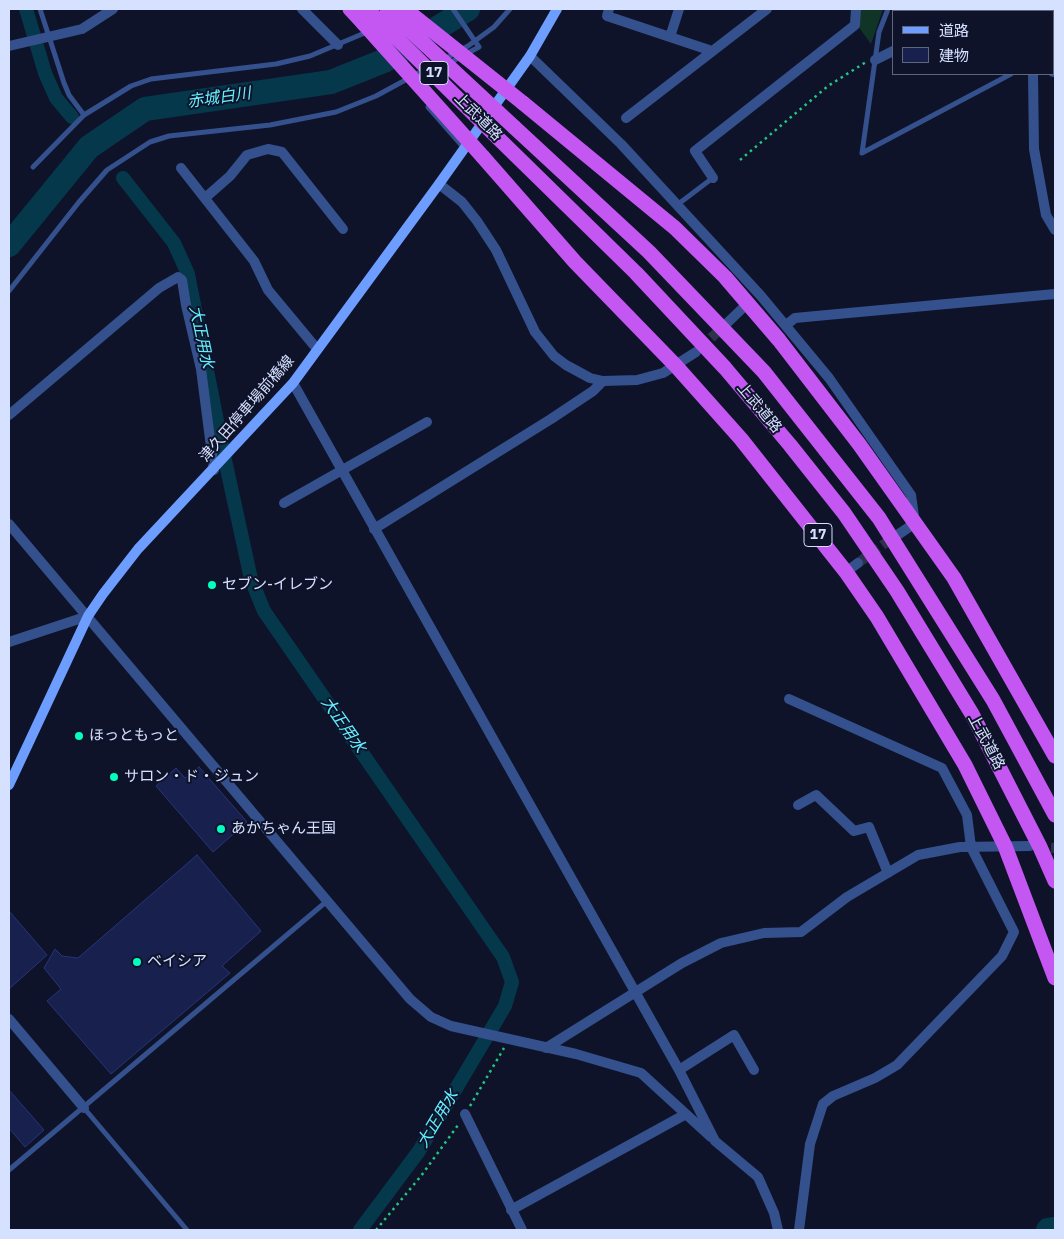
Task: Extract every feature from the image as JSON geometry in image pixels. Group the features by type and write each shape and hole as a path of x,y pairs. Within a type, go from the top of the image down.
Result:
{"highway":[{"name":"17","path":"350,9 366,14 483,157 575,262 676,366 852,567 876,617 965,765 1006,846 1055,978"},
{"name":"上武道路","path":"387,9 649,252 764,372 873,510 993,700 1055,815"},
{"name":"17","path":"405,9 675,228 726,277 853,437 954,578 1055,756"},
{"name":"上武道路","path":"366,14 498,138 636,273 725,368 844,513 897,591 972,714 1040,847 1055,881"}],"main road":[{"name":"津久田停車場前橋線","path":"9,785 88,616 138,549 293,383 530,56 557,9"}],"street":[{"path":"9,46 46,39 82,29 113,9"},
{"path":"302,9 338,45"},
{"path":"609,9 607,16 712,51"},
{"path":"670,37 679,9"},
{"path":"626,118 766,9"},
{"path":"715,177 695,151 855,25 856,9"},
{"path":"875,58 892,51"},
{"path":"530,56 591,114 786,325 852,410 911,495 915,523 896,536"},
{"path":"1033,75 1034,149 1046,215 1055,230"},
{"path":"205,198 230,176 247,155 268,149 282,152 343,229"},
{"path":"181,168 254,261 268,290 317,349"},
{"path":"439,184 462,202 487,236 504,266 527,318 545,346 554,356 577,372 603,381 637,380 662,373 696,352"},
{"path":"9,415 152,294 178,277 182,280 201,369 215,468"},
{"path":"786,325 795,318 1055,294"},
{"path":"725,325 748,303"},
{"path":"374,529 551,419 594,391 603,381"},
{"path":"293,383 679,1070 715,1141"},
{"path":"284,503 427,422"},
{"path":"9,524 410,999 431,1017 451,1026 641,1073 715,1141 758,1177 774,1213 778,1230"},
{"path":"9,642 88,616"},
{"path":"789,699 942,768 967,815 971,847 1014,932 1002,956 897,1065 875,1078 833,1096 823,1104 810,1144 798,1230"},
{"path":"798,805 816,795 854,831 869,827 888,873"},
{"path":"546,1048 682,962 721,943 764,933 801,932 847,897 918,854 971,847 1030,846"},
{"path":"9,1019 84,1108"},
{"path":"679,1070 734,1035 754,1070"},
{"path":"465,1114 522,1230"},
{"path":"511,1210 686,1114"}],"lane":[{"path":"40,9 46,39 69,95 84,115"},
{"path":"33,167 84,115 131,86 151,79 276,64 310,56 357,38 410,9"},
{"path":"415,92 409,85 479,48 453,9"},
{"path":"9,291 73,209 107,170 150,142 170,136 270,125 336,112 376,96 474,40 494,27 510,9"},
{"path":"888,9 879,32 862,153 1009,75"},
{"path":"421,99 464,148"},
{"path":"677,206 715,177"},
{"path":"9,1170 328,901"},
{"path":"84,1108 187,1230"}],"path":[{"path":"1054,38 1055,66"},
{"path":"740,160 828,86 875,58"},
{"path":"376,1230 421,1176 465,1114 506,1039"}],"green space":[{"path":"859,9 883,9 871,44 858,26"}],"building":[{"path":"199,767 247,822 213,852 156,786 176,768 185,778"},
{"name":"ベイシア","path":"197,855 261,931 222,966 230,973 111,1074 47,1001 61,989 44,968 55,949 62,956 78,958"},
{"path":"9,911 47,955 9,989"},
{"path":"9,1090 44,1130 25,1147 9,1128"}],"waterway":[{"name":"大正用水","path":"26,9 45,73 56,98 72,117"},
{"name":"赤城白川","path":"9,245 89,147 145,109 331,82 386,60 468,9"},
{"name":"大正用水","path":"123,178 174,243 188,274 251,579 264,611 503,957 512,982 505,1006 419,1151 360,1230"},
{"path":"1048,1230 1055,1229"}],"tunnel":[{"path":"700,348 725,325"},
{"path":"858,563 895,536"},
{"path":"1036,847 1055,848"}],"place":[{"name":"セブン-イレブン","path":"212,585"},
{"name":"ほっともっと","path":"79,736"},
{"name":"サロン・ド・ジュン","path":"114,777"},
{"name":"あかちゃん王国","path":"221,829"},
{"name":"ベイシア","path":"137,962"}]}
